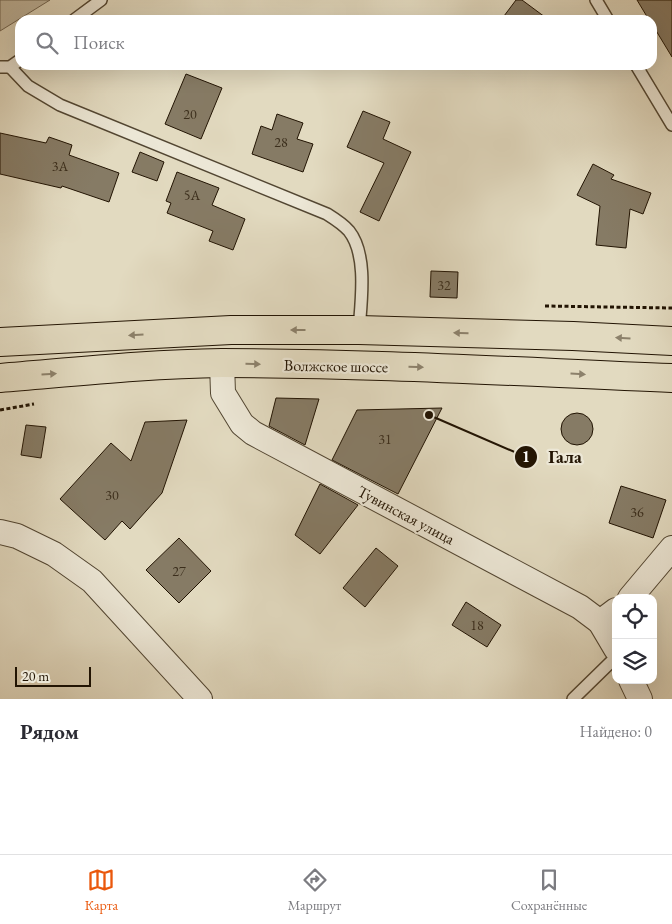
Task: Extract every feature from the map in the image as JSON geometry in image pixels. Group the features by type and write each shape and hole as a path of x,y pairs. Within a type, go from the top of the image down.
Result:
{"main road":[{"path":"0,342 231,330 359,330 573,336 672,341"},
{"name":"Волжское шоссе","path":"0,378 180,365 222,364 443,368 672,378"}],"street":[{"name":"Тувинская улица","path":"222,364 223,393 242,424 252,433 580,606 608,616 613,639"},
{"path":"0,532 17,536 54,554 92,581 200,699"},
{"path":"633,594 672,548"},
{"path":"633,684 640,699"}],"lane":[{"path":"81,15 101,0"},
{"path":"596,0 605,15"},
{"path":"5,67 28,86 60,105 310,207 337,220 350,232 357,249 362,278 359,330"},
{"path":"639,70 672,125"},
{"path":"573,699 612,661"}],"shaded area":[{"path":"0,0 50,0 26,15 15,15 15,22 0,31"}],"building":[{"path":"516,0 522,0 542,15 505,15"},
{"path":"637,0 672,0 672,57 657,32 657,15 646,15"},
{"path":"186,74 222,88 201,139 165,124"},
{"path":"363,111 390,122 383,139 411,152 379,221 360,212 384,163 347,147"},
{"path":"277,114 303,123 297,139 313,144 303,172 252,154 261,126 272,130"},
{"path":"0,133 46,143 49,137 72,145 69,155 119,173 109,202 62,186 61,188 0,174"},
{"path":"140,152 164,162 157,181 132,172"},
{"path":"593,164 614,175 611,179 651,193 643,214 630,209 626,248 596,245 600,206 577,195"},
{"path":"177,172 219,188 212,205 245,219 233,250 209,241 213,231 167,213 171,203 166,201"},
{"path":"431,271 458,272 457,298 430,297"},
{"path":"276,398 319,399 305,445 269,426"},
{"path":"442,408 398,494 332,460 357,410"},
{"path":"577,413 583,414 588,418 592,423 592,435 588,440 583,444 577,445 571,444 566,440 562,435 561,429 562,423 566,418 571,414"},
{"path":"187,420 162,493 130,529 122,521 105,540 60,499 111,443 131,461 145,422"},
{"path":"26,425 46,427 41,458 21,455"},
{"path":"320,484 358,505 320,554 295,535"},
{"path":"621,486 666,500 653,538 609,523"},
{"path":"179,538 211,571 179,603 146,570"},
{"path":"376,548 398,566 365,607 343,588"},
{"path":"466,602 501,625 487,647 452,625"}],"place":[{"name":"Гала","path":"429,415"}]}
